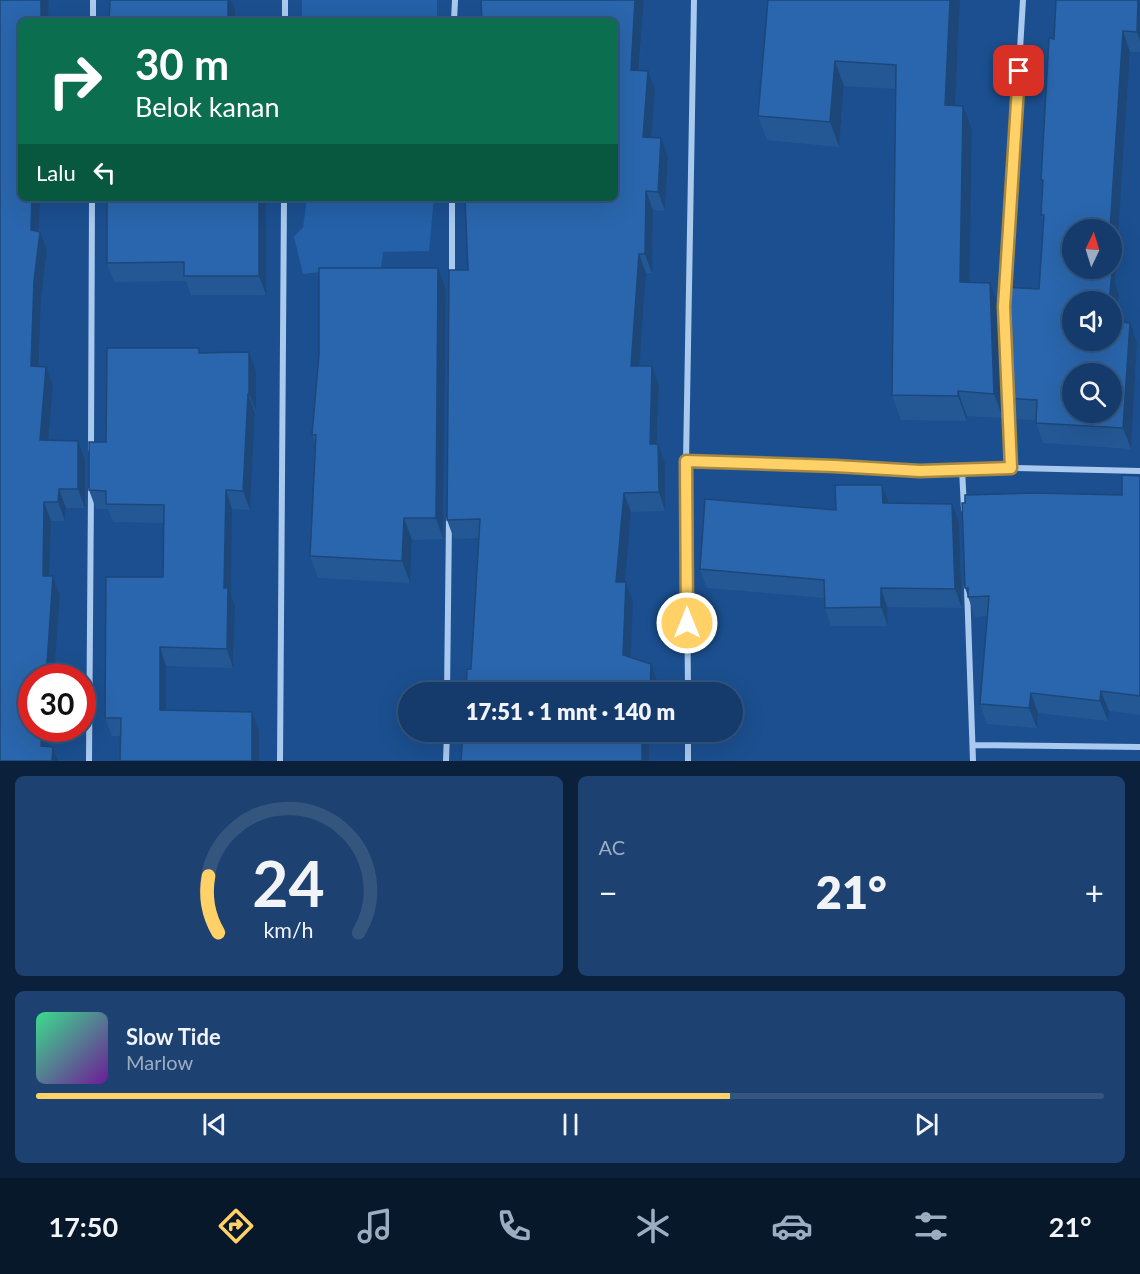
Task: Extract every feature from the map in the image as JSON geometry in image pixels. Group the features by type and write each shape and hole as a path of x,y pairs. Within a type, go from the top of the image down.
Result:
{"street":[{"path":"93,0 93,18"},
{"path":"285,0 285,18"},
{"path":"454,0 454,18"},
{"path":"688,682 686,461 694,0"},
{"path":"1004,307 1023,0"},
{"path":"91,462 92,201"},
{"path":"280,761 284,201"},
{"path":"452,201 452,280"},
{"path":"1006,388 1011,468"},
{"path":"686,461 920,471 1011,468 1140,471"},
{"path":"962,469 964,517"},
{"path":"89,761 91,486"},
{"path":"447,682 449,516"},
{"path":"966,577 973,761"},
{"path":"446,761 447,742"},
{"path":"688,742 688,761"},
{"path":"973,744 1140,747"}],"shaded area":[{"path":"302,0 437,0 437,18 302,18"},
{"path":"307,201 434,201 429,251 383,252 380,278 339,270 303,274 294,237 303,227"}],"building":[{"path":"0,0 41,0 41,18 18,18 18,201 32,201 31,230 40,232 34,281 31,366 46,367 40,440 78,441 78,489 59,489 58,502 44,502 43,576 53,576 47,664 18,664 18,742 41,742 41,746 53,747 52,761 0,761"},
{"path":"110,0 228,0 228,18 109,18"},
{"path":"481,0 635,0 631,70 648,71 643,137 661,138 658,192 646,191 645,254 639,254 631,366 652,366 650,444 658,444 659,492 624,493 616,582 626,582 623,655 651,664 650,682 466,682 467,669 471,669 480,519 447,520 449,270 468,270 465,201 618,201 618,18 482,18"},
{"path":"768,0 950,0 945,105 963,106 960,282 990,283 994,394 958,391 958,396 892,395 896,65 835,61 830,122 758,116"},
{"path":"1056,0 1138,0 1137,32 1123,31 1111,219 1062,219 1062,279 1111,279 1110,291 1062,291 1062,351 1122,351 1122,322 1130,323 1123,428 1036,423 1037,400 1006,398 1002,287 1039,289 1044,215 1041,215 1043,180 1041,180 1049,38 1054,39"},
{"path":"107,201 259,201 259,276 184,276 184,262 107,263"},
{"path":"319,268 438,268 436,518 404,518 402,561 310,556 316,435 312,435 319,354"},
{"path":"107,348 199,348 199,353 249,352 249,394 243,491 226,490 224,588 228,588 227,649 160,647 160,710 252,712 252,761 120,761 121,718 105,718 106,577 163,577 164,505 106,504 106,491 89,490 89,442 106,442"},
{"path":"1122,475 1140,476 1140,696 1101,691 1100,701 1031,693 1029,708 980,704 989,596 968,597 968,588 965,588 962,503 965,503 965,495 1033,493 1122,495"},
{"path":"835,485 882,485 883,503 952,504 955,589 881,588 881,607 825,608 824,580 700,569 705,499 836,510"},
{"path":"462,742 642,742 642,761 461,761"}],"route":[{"path":"687,623 686,461 920,471 1011,468 1004,307 1019,71"}]}
